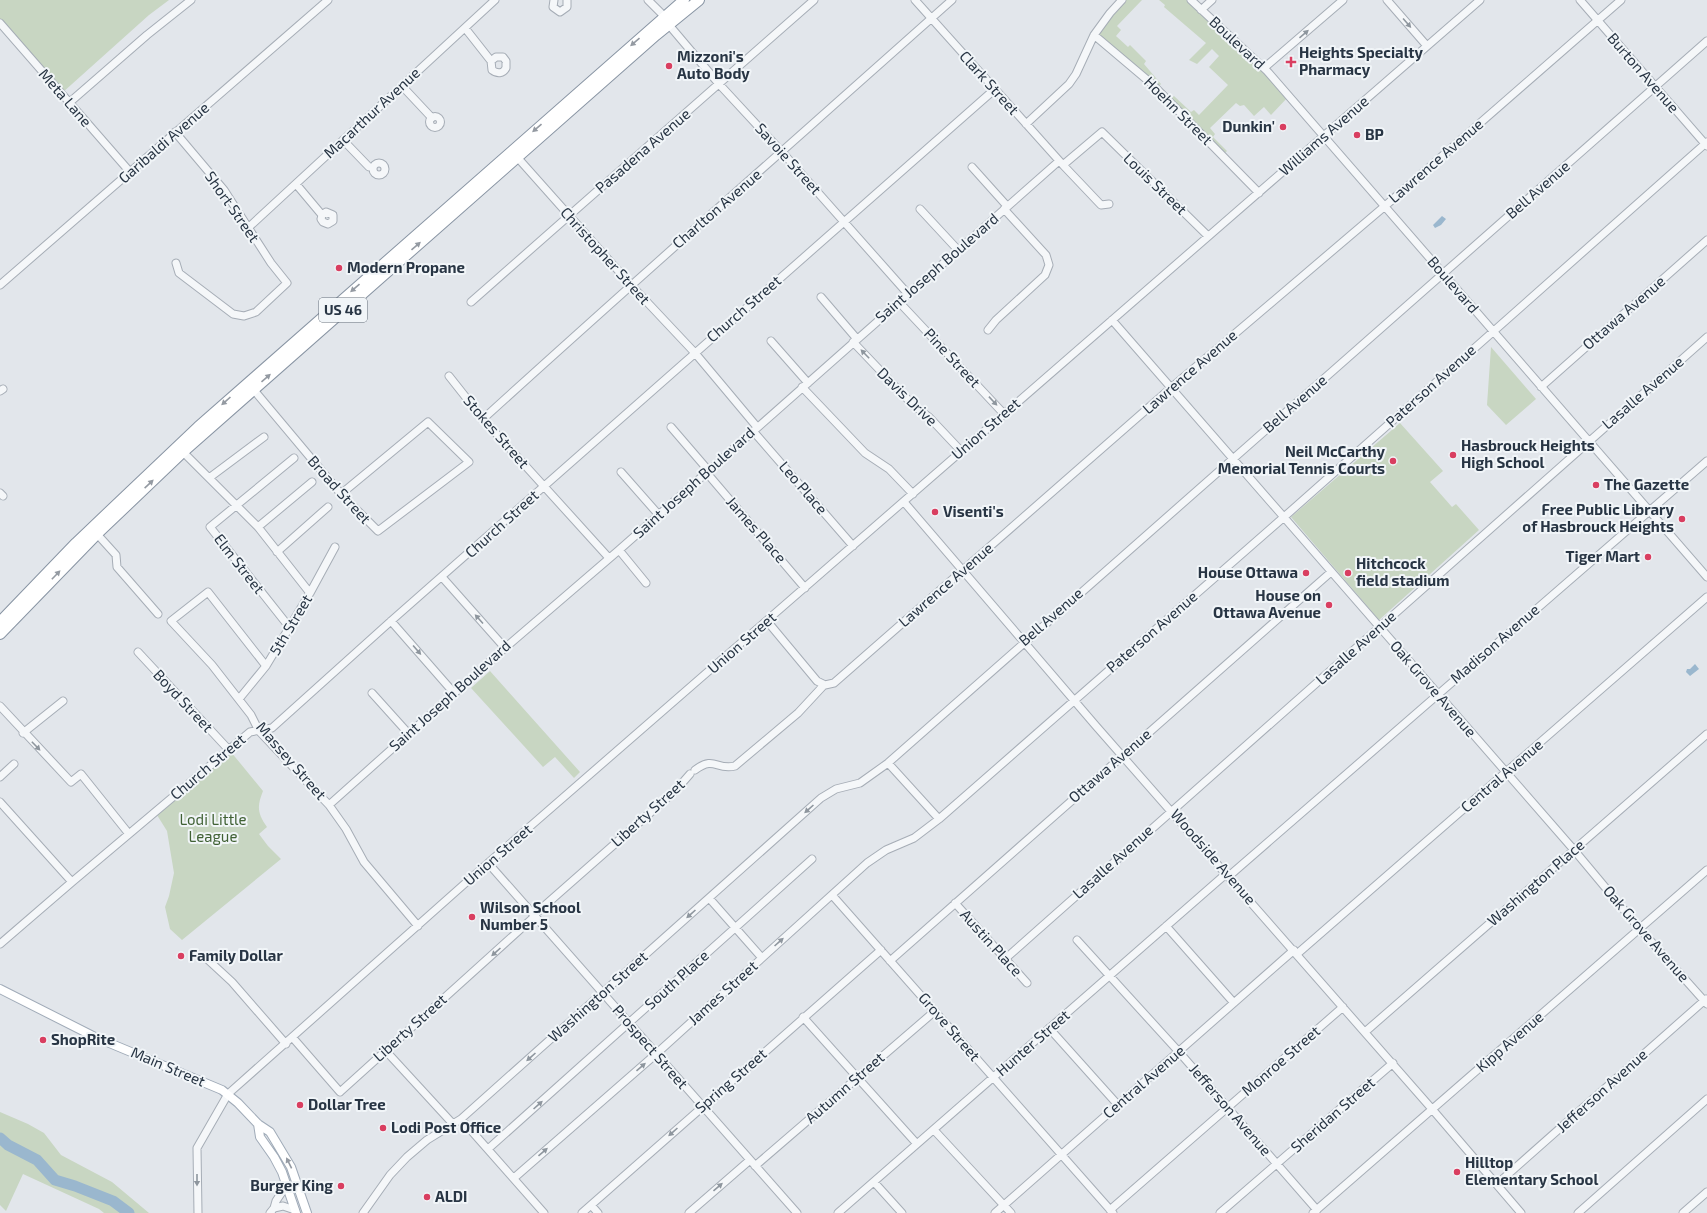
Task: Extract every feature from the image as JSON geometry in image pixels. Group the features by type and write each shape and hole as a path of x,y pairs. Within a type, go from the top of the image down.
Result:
{"highway":[{"path":"666,21 678,0"},
{"name":"US 46","path":"0,634 97,534 183,452 517,157 666,21 684,0"},
{"name":"US 46","path":"0,622 76,543 195,429 666,21 699,0"}],"main road":[{"name":"Main Street","path":"0,989 95,1037 186,1074 228,1094 258,1124 270,1132 283,1152 296,1180 307,1213"},
{"path":"258,1124 260,1137 274,1157 295,1212"}],"street":[{"path":"70,102 147,35 191,0"},
{"name":"Garibaldi Avenue","path":"0,285 328,0"},
{"name":"Macarthur Avenue","path":"249,227 495,0"},
{"path":"553,1 555,9 563,11 567,7 567,0"},
{"name":"Savoie Street","path":"648,0 719,84 782,152 908,294"},
{"name":"Pasadena Avenue","path":"471,302 814,0"},
{"name":"Clark Street","path":"915,0 1061,163 1101,205 1109,204"},
{"name":"Charlton Avenue","path":"483,419 630,285 952,0"},
{"path":"1026,124 1069,84 1076,74 1094,35 1110,12 1122,0"},
{"name":"Boulevard","path":"1191,0 1264,68 1707,576"},
{"path":"1201,10 1212,0"},
{"path":"1264,68 1343,0"},
{"path":"1387,0 1427,46"},
{"name":"Williams Avenue","path":"1259,193 1480,0"},
{"name":"Burton Avenue","path":"1580,0 1706,144"},
{"name":"Lawrence Avenue","path":"824,685 834,683 1171,388 1385,206 1621,0"},
{"name":"Meta Lane","path":"0,23 130,172"},
{"path":"465,28 491,61"},
{"name":"Hoehn Street","path":"1094,35 1152,84 1259,193"},
{"name":"Bell Avenue","path":"841,788 860,783 888,763 1707,41"},
{"path":"402,86 432,118"},
{"name":"Church Street","path":"0,944 250,732 272,728 391,621 995,89"},
{"name":"Short Street","path":"175,132 224,190 271,263 287,283 256,312 250,315 238,316 228,311 179,273 176,263"},
{"name":"Saint Joseph Boulevard","path":"329,805 408,733 1006,208 1102,132"},
{"name":"Louis Street","path":"1102,132 1208,236"},
{"path":"343,140 369,167 373,167"},
{"name":"Paterson Avenue","path":"939,819 1284,517 1706,144"},
{"name":"Christopher Street","path":"517,157 630,285 695,353"},
{"path":"972,167 1046,255 1049,266 1045,275 996,320 988,330"},
{"path":"296,184 322,215"},
{"name":"Union Street","path":"198,1213 197,1148 228,1094 488,864 1259,193"},
{"path":"920,209 958,250"},
{"name":"Ottawa Avenue","path":"1542,387 1707,240"},
{"name":"Davis Drive","path":"821,297 855,341 913,405 929,417 961,451"},
{"name":"Pine Street","path":"899,302 1004,414"},
{"name":"Oak Grove Avenue","path":"1112,320 1574,850 1640,929 1706,1001"},
{"name":"Lasalle Avenue","path":"1005,958 1707,337"},
{"path":"772,341 805,385 865,453 889,469 912,494"},
{"name":"Leo Place","path":"695,353 755,429 854,546"},
{"name":"Stokes Street","path":"449,376 483,419 609,558"},
{"name":"Broad Street","path":"253,389 340,494 378,531 468,462 428,422 340,494"},
{"name":"James Place","path":"671,427 805,588"},
{"path":"209,478 264,437"},
{"path":"183,452 258,527 310,593"},
{"path":"236,505 294,458"},
{"name":"Madison Avenue","path":"1228,875 1707,461"},
{"path":"622,472 658,514"},
{"path":"258,527 312,482"},
{"name":"Woodside Avenue","path":"904,502 1074,700 1393,1063 1521,1213"},
{"name":"Elm Street","path":"236,505 210,526 290,628"},
{"path":"277,552 328,507"},
{"path":"97,534 116,555 118,567 158,614"},
{"name":"5th Street","path":"239,699 266,666 290,628 335,547"},
{"path":"618,550 646,583"},
{"name":"Ottawa Avenue","path":"890,961 1331,572"},
{"path":"442,577 505,648"},
{"name":"Massey Street","path":"266,666 208,592 171,621 212,665 251,715 260,731 329,805 346,829 364,862 418,926"},
{"name":"Central Avenue","path":"995,1213 1234,1003 1506,773 1707,597"},
{"path":"391,621 454,693"},
{"path":"767,621 817,681 824,685"},
{"name":"Boyd Street","path":"138,652 229,750"},
{"name":"Liberty Street","path":"293,1038 340,1092 534,916 676,790 693,772 703,764 711,762 727,768 735,766 798,712 824,685"},
{"path":"372,693 408,733"},
{"path":"23,733 62,701"},
{"path":"0,706 23,733 71,782 81,774 129,834"},
{"name":"Washington Place","path":"1365,1032 1707,734"},
{"path":"888,763 939,819"},
{"path":"0,777 14,764"},
{"name":"Washington Street","path":"364,1213 390,1175 427,1140 461,1119 821,798 828,793 841,788"},
{"path":"0,802 72,882"},
{"name":"James Street","path":"514,1178 656,1054 876,856 914,838 939,819"},
{"name":"South Place","path":"488,1149 812,859"},
{"name":"Prospect Street","path":"488,864 797,1213"},
{"name":"Kipp Avenue","path":"1315,1211 1707,870"},
{"name":"Hunter Street","path":"838,1213 1166,926 1228,875"},
{"name":"Grove Street","path":"832,895 1112,1211"},
{"path":"709,898 762,958"},
{"name":"Austin Place","path":"955,903 1027,983"},
{"path":"1166,926 1234,1003"},
{"name":"Jefferson Avenue","path":"1077,940 1179,1052 1315,1211"},
{"name":"Spring Street","path":"582,1213 881,950"},
{"path":"205,957 232,982 286,1044"},
{"name":"Jefferson Avenue","path":"1497,1184 1706,1001"},
{"name":"Monroe Street","path":"1112,1211 1343,1007"},
{"name":"Autumn Street","path":"689,1213 857,1077 935,1011"},
{"path":"803,1018 918,1144"},
{"path":"1049,1028 1118,1105"},
{"path":"385,1050 453,1124"},
{"name":"Sheridan Street","path":"1220,1213 1393,1063"},
{"path":"1578,1213 1707,1099"},
{"path":"461,1119 544,1213"},
{"path":"934,1130 1011,1213"},
{"path":"874,1182 902,1213"},
{"path":"272,1211 276,1201 286,1186"},
{"path":"1684,1213 1707,1192"},
{"path":"591,1205 598,1213"},
{"path":"272,1211 283,1206 295,1212"}],"green space":[{"path":"0,0 169,0 149,15 62,93 0,20"},
{"path":"1123,0 1142,0 1117,26 1121,30 1116,36 1128,47 1130,45 1146,61 1144,64 1161,84 1156,89 1094,35"},
{"path":"1159,0 1191,0 1289,96 1271,115 1264,107 1254,116 1244,105 1240,106 1236,103 1210,128 1215,134 1213,137 1227,151 1222,156 1168,101 1174,96 1191,112 1194,110 1199,115 1228,85 1209,67 1219,56 1212,49 1197,64 1189,60 1206,43 1164,7 1165,5"},
{"path":"1491,347 1536,399 1506,425 1487,405"},
{"path":"1400,423 1443,471 1430,482 1452,507 1456,504 1479,530 1379,620 1291,517"},
{"path":"490,671 580,772 574,778 555,757 543,767 471,688"},
{"name":"Lodi Little League","path":"231,752 263,791 259,809 261,818 267,827 259,834 281,859 182,940 170,929 165,907 174,873 167,831 157,815"},
{"path":"0,1112 28,1124 44,1133 61,1155 112,1182 149,1213 104,1213 99,1209 23,1174 6,1211 0,1205"}],"water":[{"path":"1442,216 1446,219 1441,225 1435,228 1433,225"},
{"path":"1695,664 1699,669 1690,676 1686,672 1687,669 1690,669"}],"waterway":[{"path":"0,1138 8,1145 37,1160 55,1180 113,1201 129,1213"}],"place":[{"name":"Heights Specialty Pharmacy","path":"1291,62"},
{"name":"Mizzoni's Auto Body","path":"669,66"},
{"name":"Dunkin'","path":"1283,127"},
{"name":"BP","path":"1357,135"},
{"name":"Modern Propane","path":"339,268"},
{"name":"Hasbrouck Heights High School","path":"1453,455"},
{"name":"Neil McCarthy Memorial Tennis Courts","path":"1393,461"},
{"name":"The Gazette","path":"1596,485"},
{"name":"Visenti's","path":"935,512"},
{"name":"Free Public Library of Hasbrouck Heights","path":"1682,519"},
{"name":"Tiger Mart","path":"1648,557"},
{"name":"House Ottawa","path":"1306,573"},
{"name":"Hitchcock field stadium","path":"1348,573"},
{"name":"House on Ottawa Avenue","path":"1329,605"},
{"name":"Wilson School Number 5","path":"472,917"},
{"name":"Family Dollar","path":"181,956"},
{"name":"ShopRite","path":"43,1040"},
{"name":"Dollar Tree","path":"300,1105"},
{"name":"Lodi Post Office","path":"383,1128"},
{"name":"Hilltop Elementary School","path":"1457,1172"},
{"name":"Burger King","path":"341,1186"},
{"name":"ALDI","path":"427,1197"}]}
